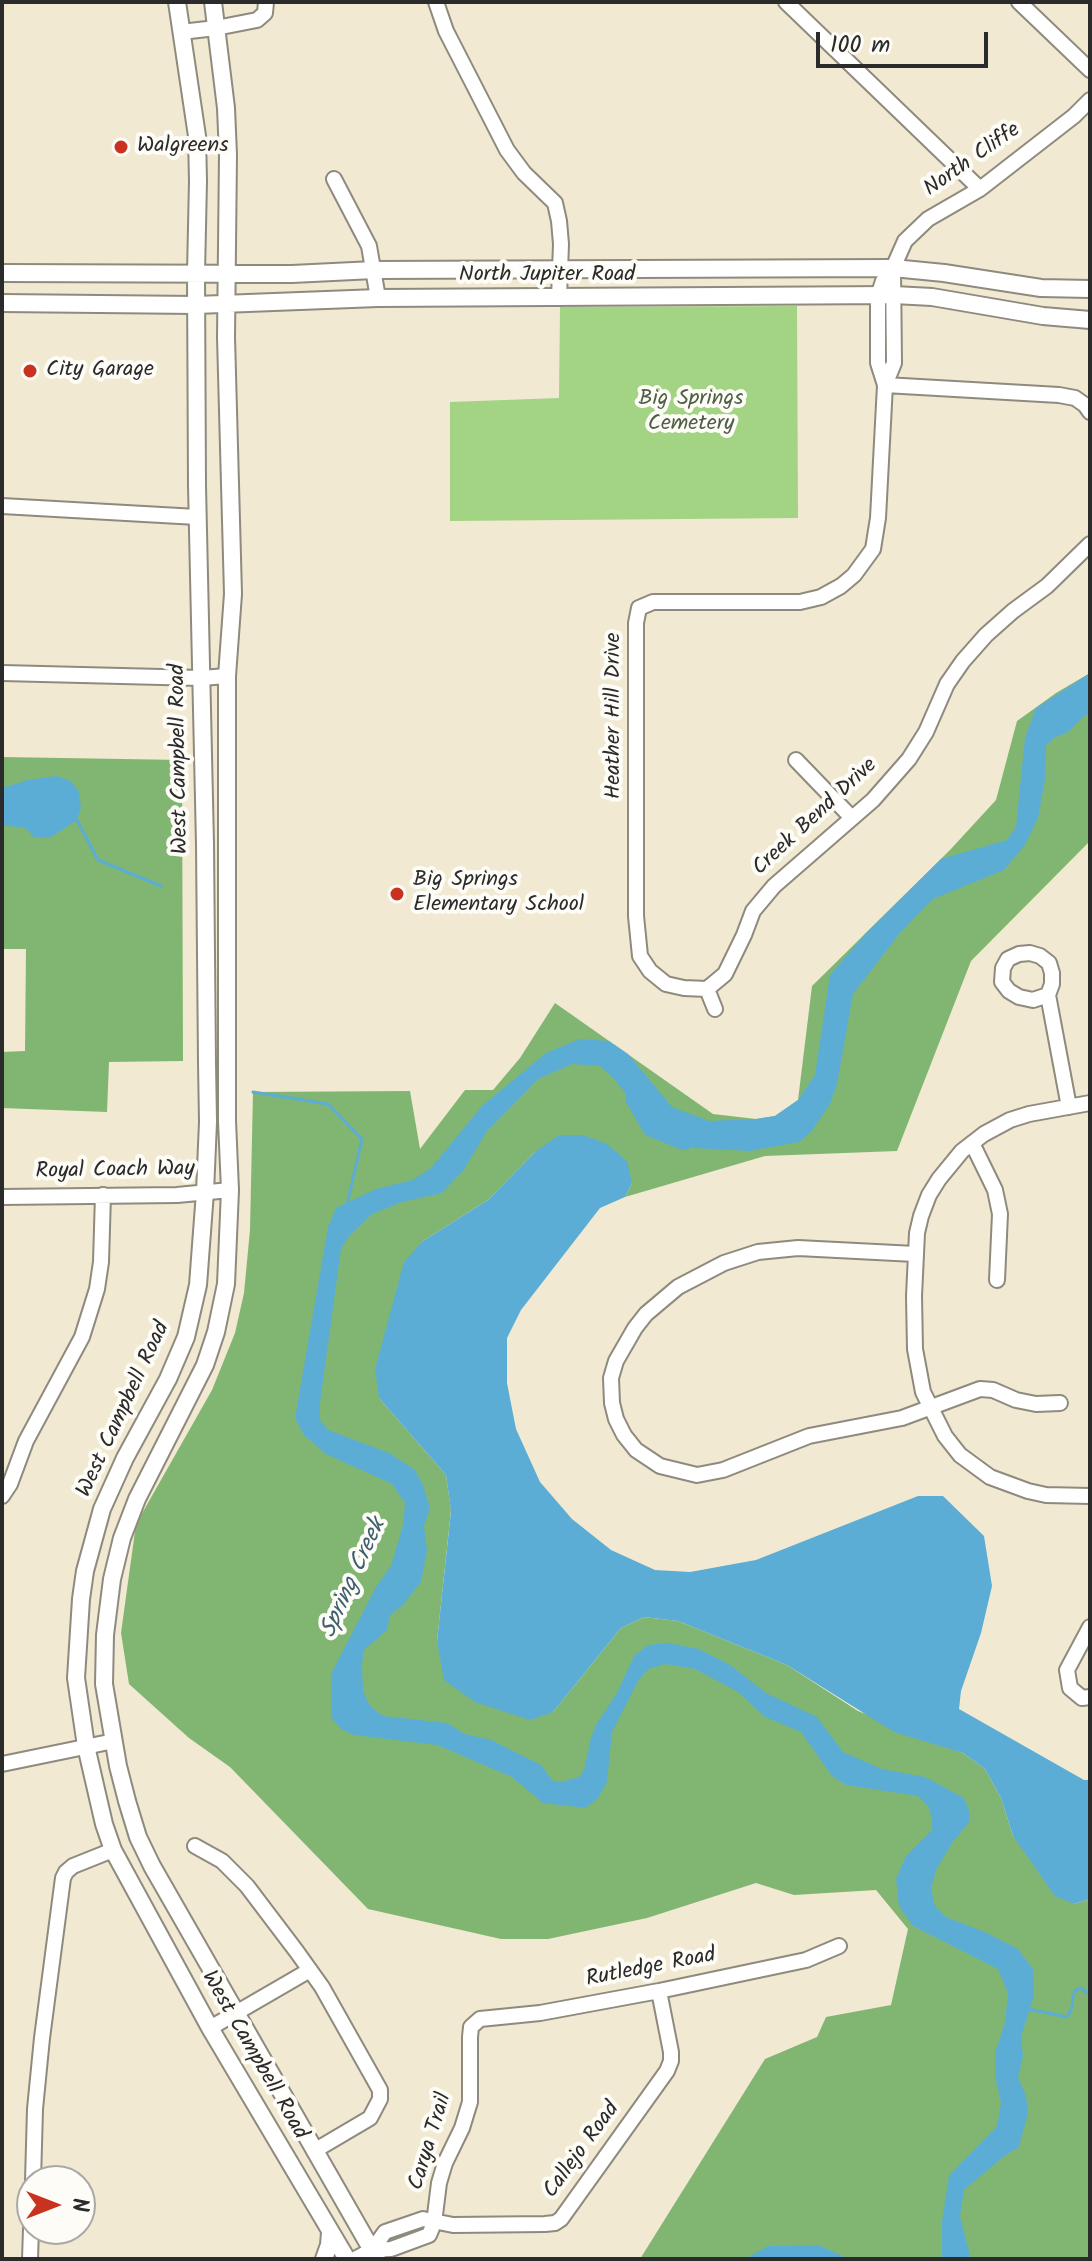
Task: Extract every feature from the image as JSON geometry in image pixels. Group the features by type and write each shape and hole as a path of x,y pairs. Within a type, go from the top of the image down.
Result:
{"main road":[{"name":"West Campbell Road","path":"177,2 197,136 197,517 208,1122 205,1192 198,1285 186,1337 102,1509 85,1571 77,1630 76,1678 86,1746 113,1850 210,2028 347,2259"},
{"name":"West Campbell Road","path":"213,2 226,108 228,155 225,273 233,594 227,676 227,1106 230,1190 226,1284 205,1365 137,1499 122,1538 112,1579 105,1635 104,1684 121,1778 138,1837 375,2254"},
{"name":"North Jupiter Road","path":"2,273 292,274 374,270 893,268 1041,288 1090,289"},
{"name":"North Jupiter Road","path":"2,303 196,305 378,298 886,295 932,297 1043,316 1090,320"},
{"path":"205,844 227,843"},
{"path":"77,1630 105,1635"},
{"path":"324,2259 330,2232"}],"street":[{"path":"181,32 257,20 265,13 266,2"},
{"path":"436,2 446,31 507,150 524,173 555,203 559,221 559,298"},
{"path":"786,2 980,189"},
{"path":"1019,2 1090,70"},
{"name":"North Cliffe","path":"893,268 905,241 915,229 980,189 1090,100"},
{"path":"334,179 369,246 378,298"},
{"name":"Heather Hill Drive","path":"707,989 666,984 650,971 640,956 636,916 636,623 639,608 653,602 800,602 821,597 854,575 873,549 878,518 885,385 878,363 886,295 883,281 893,268"},
{"path":"885,385 1059,395 1075,398 1090,412"},
{"path":"2,506 197,517"},
{"name":"Creek Bend Drive","path":"707,989 725,974 753,911 774,886 873,800 909,759 926,732 947,684 963,661 986,635 1047,586 1090,544"},
{"path":"2,673 227,676"},
{"path":"796,760 852,818"},
{"path":"707,989 715,1009"},
{"path":"1048,995 1069,1107"},
{"path":"1090,1103 1010,1120 972,1143 951,1162 929,1195 921,1216 915,1254 915,1349 923,1392 945,1436 960,1455 990,1477 1037,1493 1090,1496"},
{"path":"972,1143 995,1190 1000,1214 997,1280"},
{"name":"Royal Coach Way","path":"2,1197 177,1195 230,1190"},
{"path":"2,1496 10,1484 26,1441 82,1337 97,1289 101,1262 103,1195"},
{"path":"915,1254 798,1248 758,1252 724,1263 678,1287 646,1314 616,1361 611,1391 616,1419 624,1435 636,1450 660,1466 697,1475 723,1470 809,1436 902,1418 980,1389 1036,1404 1060,1403"},
{"path":"1090,1627 1067,1670 1070,1688 1082,1698 1090,1697"},
{"path":"2,1764 114,1741"},
{"path":"195,1846 222,1861 247,1886 322,1987 380,2090 380,2099 370,2118 314,2151"},
{"path":"33,2165 42,2038 63,1878 73,1866 113,1850"},
{"name":"Rutledge Road","path":"471,2027 480,2019 540,2013 806,1960 839,1946"},
{"path":"210,2028 310,1970"},
{"name":"Callejo Road","path":"355,2259 375,2254 385,2232 423,2219 453,2225 545,2224 561,2219 667,2071 671,2052 659,1991"},
{"name":"Carya Trail","path":"434,2223 439,2183 470,2102 471,2027"}],"green space":[{"name":"Big Springs Cemetery","path":"797,306 798,518 450,521 450,402 559,398 560,307"},
{"path":"1090,673 1090,841 971,961 897,1151 765,1156 625,1197 632,1183 535,1152 488,1200 423,1241 379,1398 446,1475 451,1510 437,1641 553,1712 621,1628 644,1617 678,1621 787,1665 858,1711 963,1753 985,1769 1001,1798 1013,1836 1074,1904 1090,1899 1090,2259 640,2259 765,2059 817,2037 826,2017 891,2005 908,1929 876,1890 794,1895 756,1883 647,1918 548,1939 501,1939 368,1909 230,1767 189,1738 129,1684 121,1633 136,1524 212,1390 235,1333 244,1293 250,1230 253,1092 410,1091 420,1149 465,1090 493,1090 520,1058 555,1003 713,1114 756,1119 775,1116 798,1100 812,986 950,850 996,800 1017,721"},
{"path":"2,757 182,760 183,1061 109,1062 107,1112 2,1108 2,1052 25,1051 26,949 2,949"}],"water":[{"path":"1090,673 1090,714 1046,745 1045,779 1038,818 1025,845 1004,870 933,899 900,933 853,994 837,1084 830,1104 811,1132 799,1142 750,1151 695,1148 668,1137 639,1111 600,1066 572,1064 538,1079 487,1131 463,1171 442,1193 402,1202 372,1214 349,1236 341,1249 320,1403 320,1420 328,1430 389,1453 415,1470 430,1508 424,1526 427,1551 421,1582 403,1605 390,1615 387,1630 364,1650 363,1691 370,1706 383,1716 447,1723 465,1734 491,1740 541,1765 552,1780 564,1781 579,1777 584,1770 596,1725 617,1693 634,1656 648,1645 668,1643 699,1649 730,1665 766,1693 817,1717 843,1752 882,1769 925,1777 964,1798 970,1813 969,1822 936,1870 931,1889 935,1906 946,1917 1018,1949 1033,1969 1034,1995 1021,2037 1023,2056 1018,2077 1026,2096 1028,2113 1019,2147 964,2190 960,2217 971,2259 940,2259 949,2176 997,2126 1001,2103 995,2076 995,2053 1005,2022 1008,1993 998,1969 913,1926 899,1906 896,1879 906,1856 932,1830 929,1807 918,1796 846,1785 832,1776 801,1732 765,1717 738,1692 695,1669 665,1664 648,1669 638,1681 612,1732 607,1782 598,1798 586,1808 543,1803 512,1777 437,1745 354,1735 341,1729 331,1717 331,1674 376,1587 391,1566 403,1525 405,1503 392,1484 326,1454 304,1435 295,1418 328,1227 336,1208 376,1189 413,1180 431,1168 482,1106 546,1053 580,1039 609,1041 628,1054 672,1107 709,1121 775,1116 798,1100 815,1075 830,975 866,933 941,859 1007,840 1016,827 1025,738 1036,708"},
{"path":"56,776 71,781 79,792 81,807 77,820 50,838 34,837 25,828 2,825 2,788"},
{"path":"559,1135 583,1135 607,1144 627,1161 632,1183 625,1197 600,1208 521,1310 507,1338 507,1383 516,1429 540,1482 572,1519 611,1550 655,1570 690,1572 756,1560 918,1496 943,1496 984,1536 992,1586 981,1633 961,1691 959,1709 1084,1780 1090,1780 1090,1899 1074,1904 1055,1896 1013,1836 1001,1798 985,1769 963,1753 894,1732 787,1665 678,1621 644,1617 621,1628 553,1712 530,1720 475,1702 444,1680 437,1641 451,1511 446,1475 379,1398 375,1369 404,1262 423,1241 488,1200 535,1152"},
{"path":"818,2245 849,2259 745,2259 768,2246"}],"waterway":[{"path":"73,820 77,820 98,860 161,886"},
{"path":"253,1092 328,1104 362,1139 347,1205"},
{"name":"Spring Creek","path":"635,1098 652,1127 684,1140"},
{"path":"1029,2009 1067,2017 1076,1990 1081,1988 1090,1995"}],"place":[{"name":"Walgreens","path":"121,147"},
{"name":"City Garage","path":"30,371"},
{"name":"Big Springs Elementary School","path":"397,894"}]}
